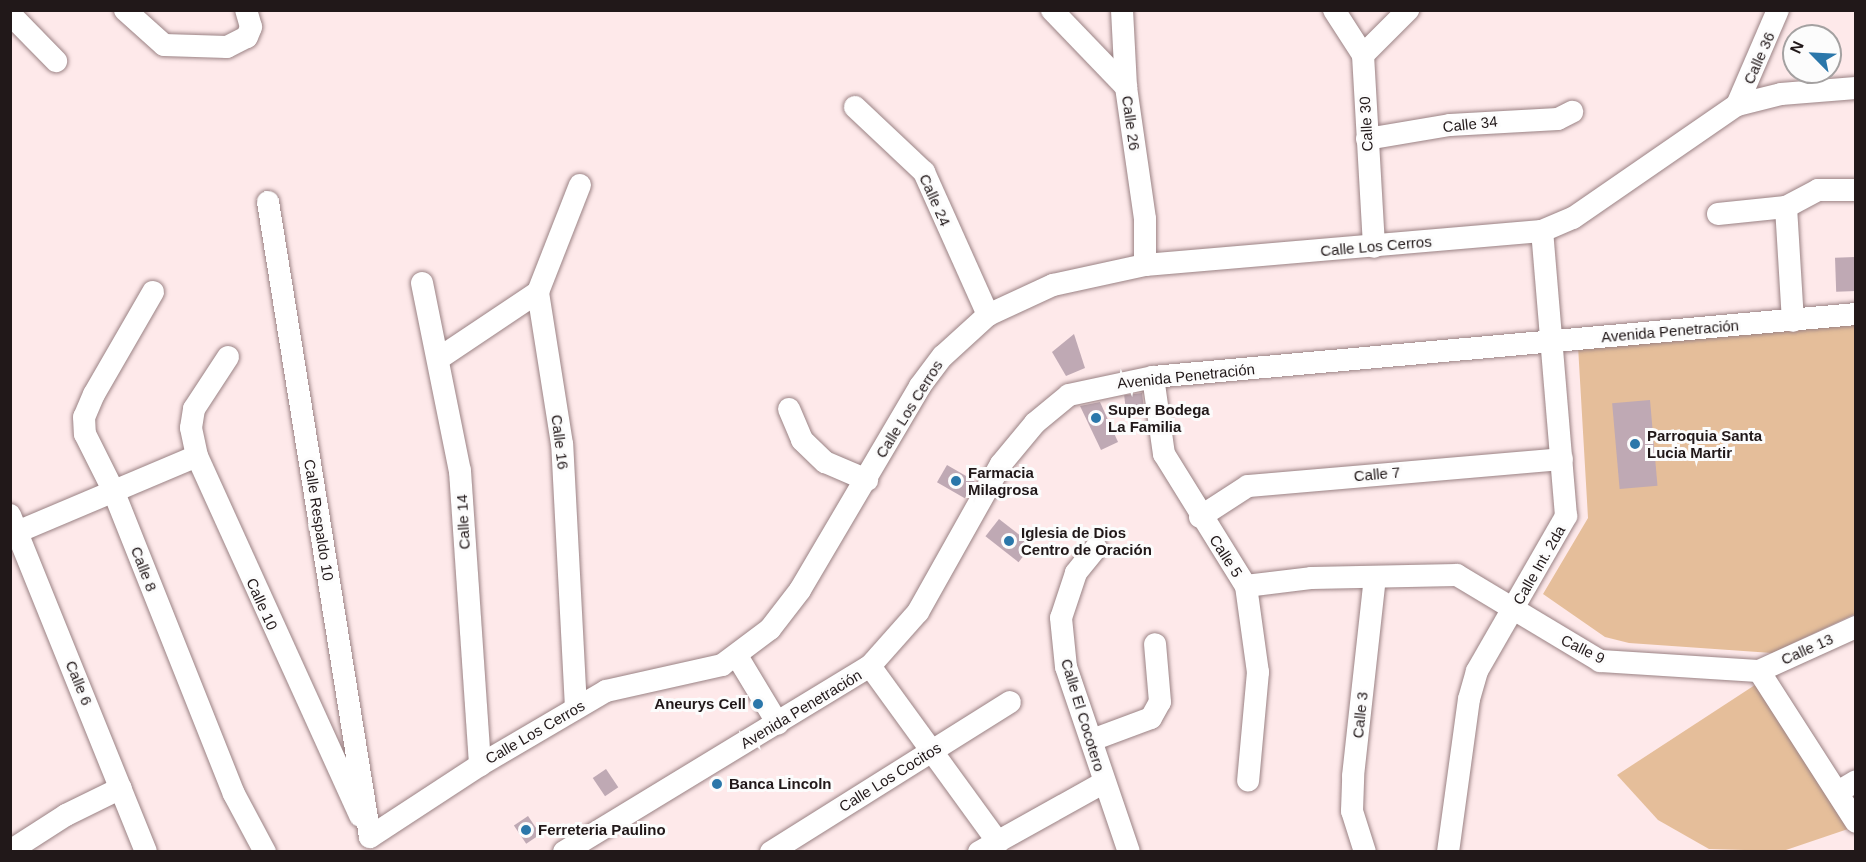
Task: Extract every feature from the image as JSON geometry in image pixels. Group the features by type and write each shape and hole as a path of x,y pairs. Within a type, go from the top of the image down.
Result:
{"street":[{"path":"125,10 164,45 226,47 247,38 251,27 246,10"},
{"name":"Calle 26","path":"1052,10 1126,87 1145,219 1145,265"},
{"path":"1122,10 1126,87"},
{"path":"1334,10 1363,55 1408,10"},
{"name":"Calle 36","path":"1737,105 1778,10"},
{"path":"10,14 56,61"},
{"name":"Calle 30","path":"1363,55 1374,247"},
{"name":"Calle Los Cerros","path":"370,844 480,765 606,691 692,673 737,656 770,629 800,590 931,371 988,315 1053,285 1145,265 1542,231 1573,218 1737,105 1781,94 1856,88"},
{"name":"Calle 24","path":"855,107 924,172 988,315"},
{"name":"Calle 34","path":"1367,140 1450,125 1558,119 1572,112"},
{"path":"441,357 538,292 580,185"},
{"path":"1718,214 1786,207 1818,190 1856,190"},
{"name":"Calle Respaldo 10","path":"268,202 370,844"},
{"path":"1786,207 1793,321"},
{"name":"Calle Int. 2da","path":"1448,852 1469,699 1490,643 1513,610 1566,516 1542,231"},
{"name":"Calle 14","path":"422,284 441,357 460,471 480,765"},
{"name":"Calle 8","path":"153,292 84,417 84,434 113,490 230,783 265,852"},
{"name":"Calle 16","path":"538,292 562,444 576,708"},
{"name":"Avenida Penetración","path":"564,852 870,666 918,612 1001,464 1035,423 1069,395 1153,377 1856,314"},
{"name":"Calle 10","path":"228,357 194,409 191,428 197,456 370,844"},
{"name":"Calle 5","path":"1153,377 1164,454 1200,517 1246,586 1258,672 1248,781"},
{"path":"789,409 802,440 825,462 867,480"},
{"path":"14,524 113,490 197,456"},
{"name":"Calle 7","path":"1200,517 1248,486 1562,459"},
{"name":"Calle 6","path":"14,524 146,852"},
{"name":"Calle El Cocotero","path":"1096,548 1076,573 1061,618 1066,667 1092,740 1103,783 1130,852"},
{"name":"Calle 9","path":"1246,586 1311,578 1458,575 1600,661 1759,671"},
{"name":"Calle 3","path":"1365,852 1352,812 1353,776 1375,578"},
{"name":"Calle 13","path":"1759,671 1856,627"},
{"path":"1092,740 1151,718 1160,702 1155,644"},
{"path":"737,656 778,724"},
{"path":"870,666 931,750 989,847 1103,783"},
{"path":"1759,671 1847,787 1856,822"},
{"name":"Calle Los Cocitos","path":"771,852 1010,702"},
{"path":"10,851 66,815 121,788"}],"shaded area":[{"path":"1855,321 1855,614 1772,653 1629,643 1605,637 1543,594 1588,518 1578,346"},
{"path":"1758,683 1848,829 1783,851 1709,849 1658,820 1617,775"}],"building":[{"path":"1855,257 1856,291 1836,292 1835,258"},
{"path":"1074,334 1085,368 1066,376 1052,352"},
{"path":"1142,393 1144,410 1126,412 1124,395"},
{"name":"Parroquia Santa Lucia Martir","path":"1650,400 1657,486 1620,489 1612,403"},
{"name":"Super Bodega La Familia","path":"1100,402 1118,442 1101,450 1080,406"},
{"name":"Farmacia Milagrosa","path":"947,465 975,481 965,498 937,482"},
{"name":"Iglesia de Dios Centro de Oración","path":"999,519 1032,545 1019,562 985,536"},
{"path":"606,769 618,787 605,796 593,778"},
{"name":"Ferreteria Paulino","path":"528,816 540,834 526,844 514,826"}],"place":[{"name":"Super Bodega La Familia","path":"1096,418"},
{"name":"Parroquia Santa Lucia Martir","path":"1635,444"},
{"name":"Farmacia Milagrosa","path":"956,481"},
{"name":"Iglesia de Dios Centro de Oración","path":"1009,541"},
{"name":"Aneurys Cell","path":"758,704"},
{"name":"Banca Lincoln","path":"717,784"},
{"name":"Ferreteria Paulino","path":"526,830"}]}
